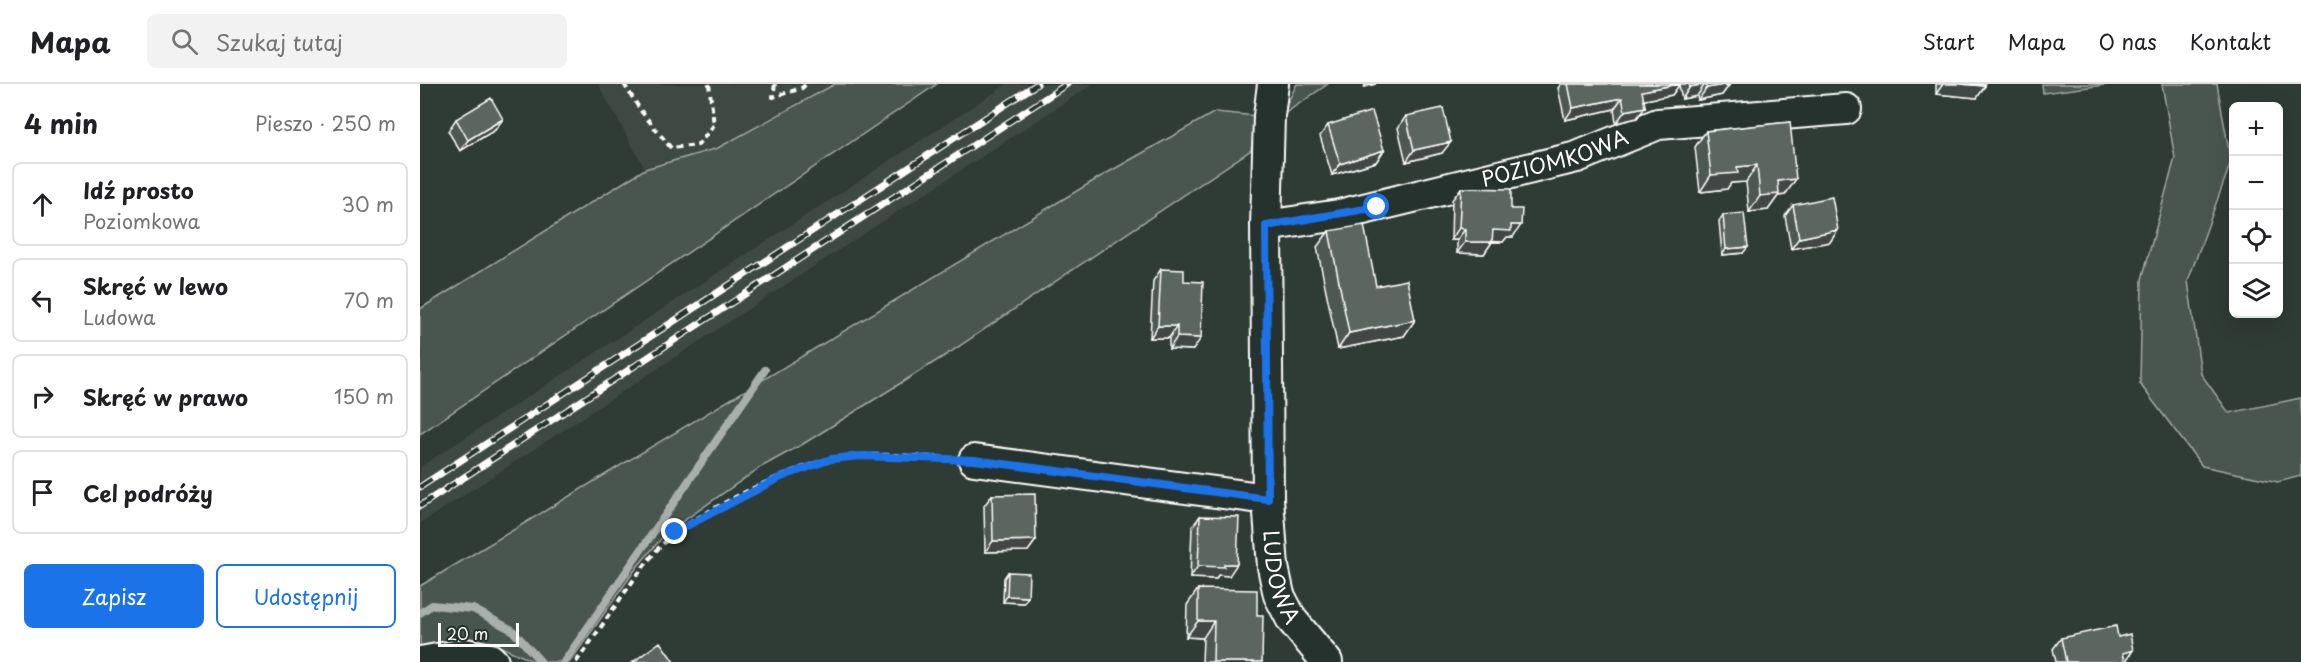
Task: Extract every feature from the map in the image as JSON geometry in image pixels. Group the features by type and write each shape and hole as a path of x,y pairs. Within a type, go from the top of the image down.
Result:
{"street":[{"name":"LUDOWA","path":"1273,84 1269,116 1266,226 1268,499 1273,567 1279,595 1292,620 1327,662"},
{"name":"POZIOMKOWA","path":"1266,226 1348,213 1577,157 1658,124 1846,109"},
{"path":"974,460 1268,499"},
{"path":"421,662 465,654 490,659 493,662"}],"path":[{"path":"624,84 641,111 671,148 698,145 714,125 709,84"},
{"path":"775,84 773,97 802,88 806,84"},
{"path":"576,662 656,551 675,532 731,501 781,477 831,459 894,455 974,460"}],"shaded area":[{"path":"598,84 835,84 718,148 645,169"},
{"path":"835,84 937,84 420,434 420,309 645,169 718,148"},
{"path":"1007,84 1093,84 420,524 420,467"},
{"path":"1297,84 1328,84 1281,116"},
{"path":"2042,84 2112,84 2043,93"},
{"path":"2162,84 2217,84 2229,151 2229,168 2188,281 2201,374 2229,413 2301,398 2301,476 2278,482 2202,466 2140,384 2142,279 2175,158"},
{"path":"1215,112 1256,116 1251,150 949,353 803,444 761,467 666,533 637,567 570,662 535,662 499,646 435,643 420,646 420,586 1100,177"}],"building":[{"path":"1568,84 1678,84 1642,91 1645,107 1625,111 1622,98 1573,108"},
{"path":"1689,84 1705,84 1690,87"},
{"path":"1705,84 1728,84 1707,88"},
{"path":"1960,84 1985,84 1985,86"},
{"path":"491,98 503,119 468,140 456,119"},
{"path":"1443,108 1451,142 1414,150 1406,116"},
{"path":"1372,111 1384,150 1340,164 1328,125"},
{"path":"1790,122 1796,179 1778,181 1779,194 1760,196 1757,165 1737,167 1738,173 1711,175 1706,131"},
{"path":"1461,188 1511,189 1511,209 1522,209 1521,225 1511,225 1511,231 1493,230 1492,242 1465,242 1465,229 1459,228"},
{"path":"1832,197 1838,230 1799,238 1793,205"},
{"path":"1744,213 1748,247 1726,249 1723,215"},
{"path":"1364,225 1376,286 1407,280 1415,320 1349,333 1329,231"},
{"path":"1161,269 1184,270 1184,281 1203,282 1201,338 1177,337 1177,326 1158,326"},
{"path":"1035,494 1036,540 993,541 992,495"},
{"path":"1200,516 1239,517 1237,564 1224,564 1224,567 1198,566"},
{"path":"1008,572 1029,573 1028,597 1007,596"},
{"path":"1198,589 1257,590 1257,615 1263,615 1262,662 1213,662 1214,621 1198,621"},
{"path":"2116,626 2118,637 2130,634 2133,650 2123,653 2125,662 2066,662 2061,638"},
{"path":"660,642 674,662 633,662"}],"waterway":[{"path":"564,662 765,370"},
{"path":"420,613 432,605 473,609 512,630 541,662"}],"railway":[{"path":"420,487 1037,84"},
{"path":"420,506 1067,84"}],"route":[{"path":"675,532 781,477 831,459 861,456 894,455 974,460 1268,499 1266,226 1377,207"}]}
